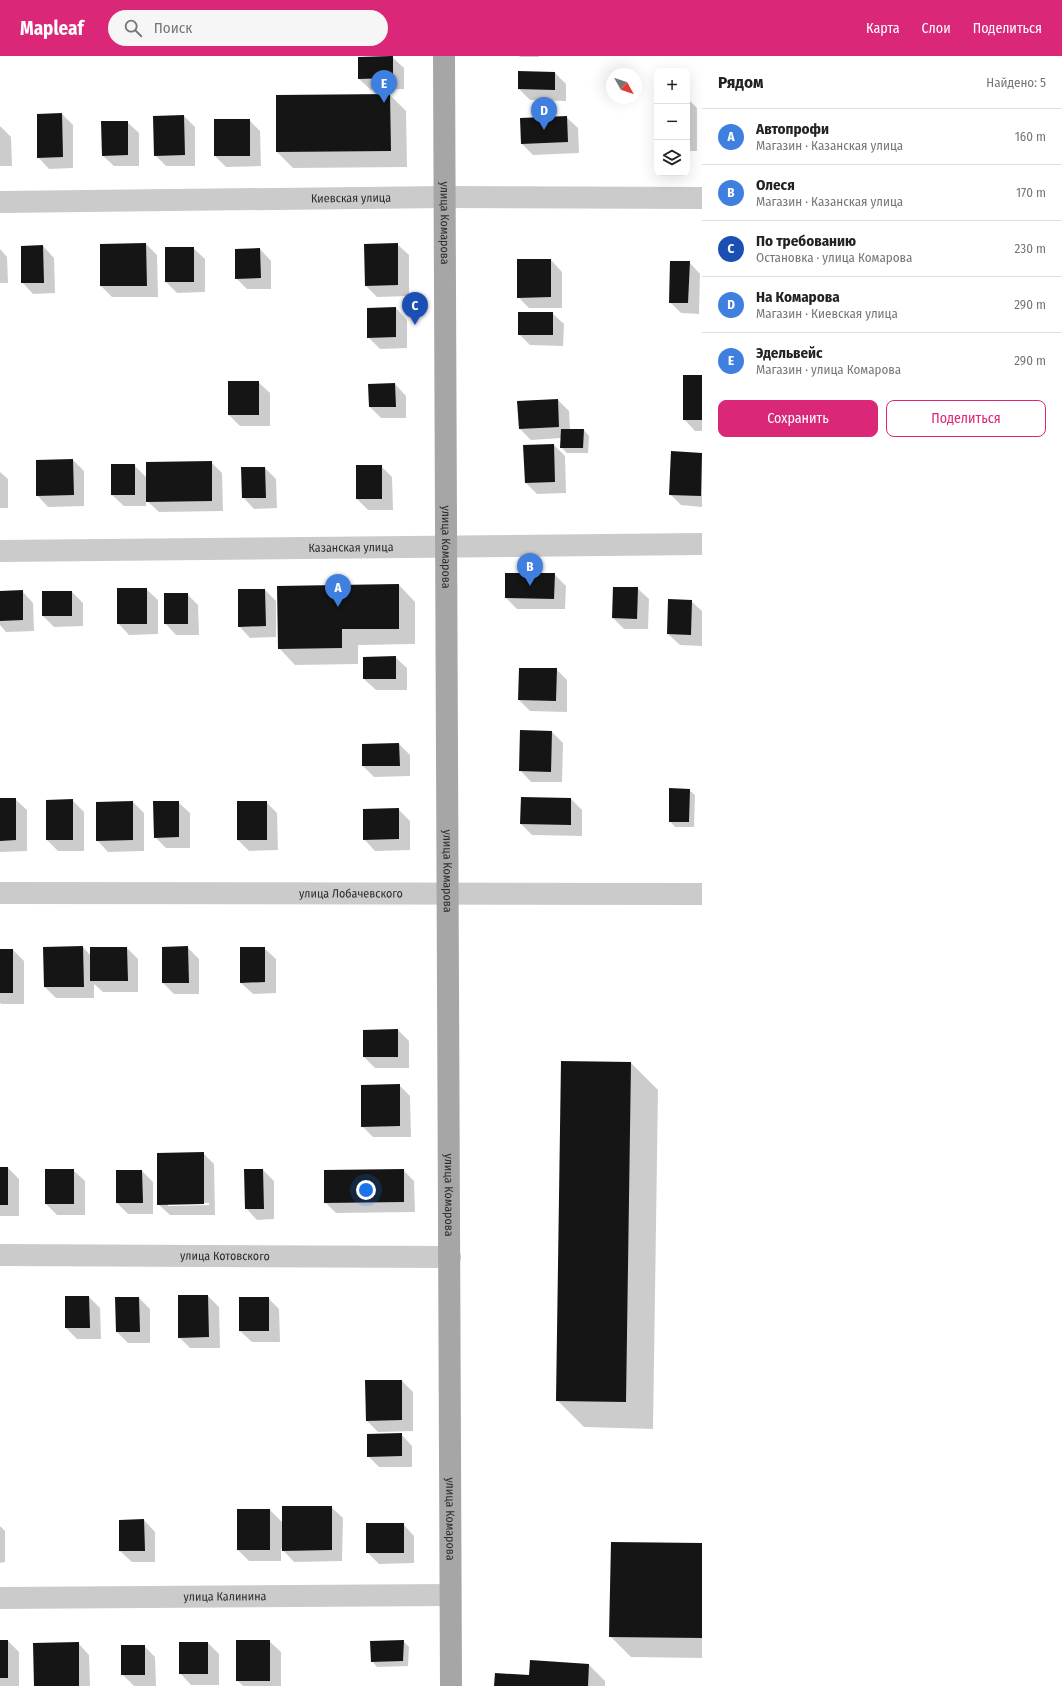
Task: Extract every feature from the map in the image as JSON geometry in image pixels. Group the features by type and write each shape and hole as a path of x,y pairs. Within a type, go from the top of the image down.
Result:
{"main road":[{"name":"улица Комарова","path":"444,56 451,1686"}],"street":[{"name":"Киевская улица","path":"0,202 445,197 702,198"},
{"name":"Казанская улица","path":"0,552 702,544"},
{"name":"улица Лобачевского","path":"0,893 702,894"},
{"name":"улица Котовского","path":"0,1254 450,1257"},
{"name":"улица Калинина","path":"0,1598 450,1595"}],"building":[{"path":"393,56 393,78 358,79 358,57"},
{"path":"518,71 555,72 555,90 518,89"},
{"path":"390,94 391,151 276,152 276,95"},
{"path":"62,113 63,157 37,158 37,114"},
{"path":"184,115 185,155 154,156 153,116"},
{"path":"567,116 568,142 521,144 520,118"},
{"path":"214,119 250,119 250,156 214,156"},
{"path":"101,121 128,121 128,155 102,156"},
{"path":"146,243 147,286 100,286 100,244"},
{"path":"398,243 398,285 365,286 364,244"},
{"path":"43,245 44,283 21,283 21,246"},
{"path":"165,247 194,247 194,282 165,282"},
{"path":"260,248 261,278 235,279 235,249"},
{"path":"517,259 551,259 551,297 517,298"},
{"path":"670,261 690,261 688,303 669,303"},
{"path":"396,307 396,337 367,338 367,308"},
{"path":"518,312 553,312 553,335 518,335"},
{"path":"683,375 702,375 702,420 683,420"},
{"path":"228,381 259,381 259,415 228,415"},
{"path":"395,383 396,407 369,407 368,384"},
{"path":"558,399 559,427 519,429 517,401"},
{"path":"561,429 584,429 583,448 560,448"},
{"path":"554,444 555,482 525,483 523,445"},
{"path":"671,451 702,453 701,496 669,495"},
{"path":"73,459 74,495 36,496 36,460"},
{"path":"212,461 212,501 146,502 146,462"},
{"path":"111,464 135,464 135,495 111,495"},
{"path":"356,465 382,465 382,499 356,499"},
{"path":"241,467 265,467 266,498 242,498"},
{"path":"505,573 555,573 554,599 505,598"},
{"path":"399,584 399,629 342,629 342,648 278,649 277,586"},
{"path":"613,587 638,587 637,619 612,618"},
{"path":"117,588 147,588 147,624 117,624"},
{"path":"238,589 265,589 266,626 238,627"},
{"path":"23,590 23,620 0,621 0,591"},
{"path":"42,591 72,591 72,616 42,616"},
{"path":"164,593 188,593 188,624 164,624"},
{"path":"668,599 692,600 691,635 667,634"},
{"path":"396,656 396,679 363,679 363,657"},
{"path":"519,668 557,668 556,701 518,700"},
{"path":"520,730 552,731 551,772 519,771"},
{"path":"399,743 400,766 362,766 362,744"},
{"path":"669,788 690,789 689,822 669,822"},
{"path":"521,797 571,798 571,825 520,824"},
{"path":"0,798 16,798 16,840 0,841"},
{"path":"73,799 73,840 46,840 46,800"},
{"path":"133,801 133,840 96,841 96,802"},
{"path":"153,801 179,801 179,837 154,838"},
{"path":"237,801 267,801 267,840 237,840"},
{"path":"399,808 399,839 363,840 363,809"},
{"path":"83,946 84,987 44,987 43,947"},
{"path":"188,946 189,983 162,983 162,947"},
{"path":"90,947 127,947 128,981 90,981"},
{"path":"240,947 265,947 265,982 240,983"},
{"path":"0,949 13,949 13,993 0,993"},
{"path":"398,1029 398,1057 363,1057 363,1030"},
{"path":"561,1061 631,1062 626,1402 556,1401"},
{"path":"400,1084 400,1126 361,1127 361,1085"},
{"path":"204,1152 204,1204 157,1205 157,1153"},
{"path":"0,1167 8,1167 8,1205 0,1205"},
{"path":"45,1169 74,1169 74,1204 45,1204"},
{"path":"244,1169 263,1169 264,1209 245,1209"},
{"path":"404,1169 404,1202 324,1203 324,1170"},
{"path":"116,1170 142,1170 143,1203 116,1203"},
{"path":"178,1295 208,1295 209,1337 178,1338"},
{"path":"65,1296 89,1296 90,1328 65,1328"},
{"path":"115,1297 139,1297 140,1332 116,1332"},
{"path":"239,1297 269,1297 269,1331 239,1331"},
{"path":"365,1380 402,1380 402,1420 366,1421"},
{"path":"402,1433 402,1456 367,1457 367,1434"},
{"path":"282,1506 332,1506 332,1550 282,1551"},
{"path":"237,1509 270,1509 270,1550 237,1550"},
{"path":"144,1519 145,1551 119,1551 119,1520"},
{"path":"366,1523 404,1523 404,1553 366,1553"},
{"path":"611,1542 702,1543 702,1638 609,1637"},
{"path":"0,1640 8,1640 8,1678 0,1678"},
{"path":"236,1640 270,1640 270,1681 236,1681"},
{"path":"404,1640 403,1661 371,1662 370,1641"},
{"path":"79,1642 79,1686 34,1686 33,1643"},
{"path":"179,1642 208,1642 208,1674 179,1674"},
{"path":"121,1645 145,1645 145,1675 121,1675"},
{"path":"530,1660 589,1664 588,1686 494,1686 495,1673 529,1675"}],"place":[{"name":"Эдельвейс","path":"384,103"},
{"name":"На Комарова","path":"544,130"},
{"name":"По требованию","path":"415,325"},
{"name":"Олеся","path":"530,586"},
{"name":"Автопрофи","path":"338,607"}]}
